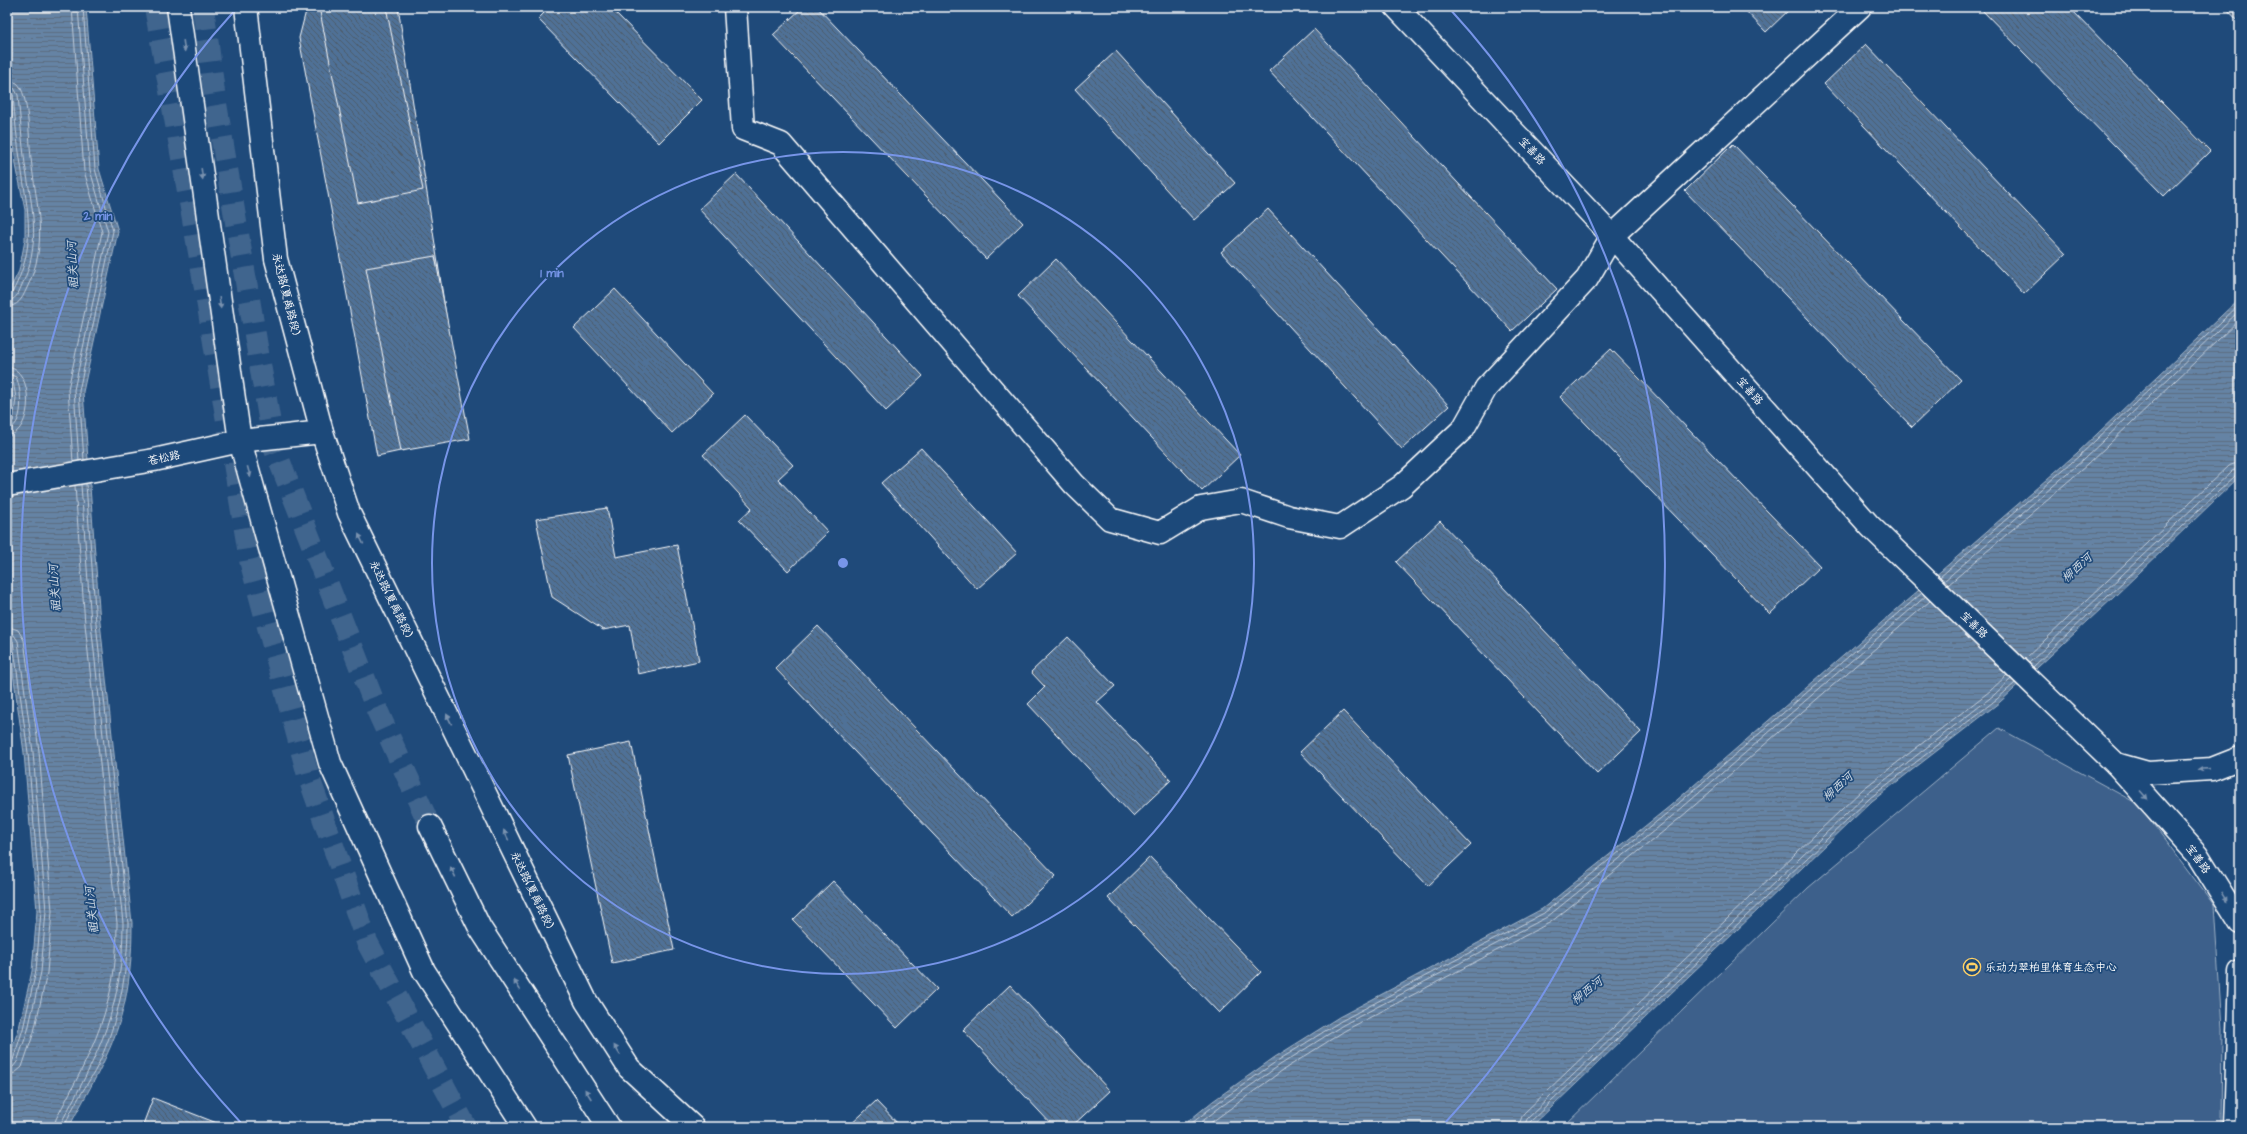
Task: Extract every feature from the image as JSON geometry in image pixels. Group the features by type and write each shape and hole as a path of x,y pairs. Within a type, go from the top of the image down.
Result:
{"main road":[{"path":"178,7 240,441 330,763 424,971 525,1127"},
{"name":"永达路(夏禹路段)","path":"246,7 276,260 322,432 349,513 586,1001 629,1068 693,1127"},
{"path":"735,7 743,129 781,144 1074,484 1110,519 1160,533 1201,508 1241,501 1289,517 1340,527 1402,486 1464,429 1486,388 1587,279 1612,236 1860,7"},
{"name":"宝善路","path":"1396,7 1612,236 1870,526 2080,727 2116,764 2197,854 2240,923"},
{"name":"苍松路","path":"7,485 154,460 240,441 322,432"},
{"path":"2116,764 2148,773 2212,769 2240,758"},
{"path":"430,826 480,928 609,1127"},
{"path":"2235,1127 2240,972"},
{"path":"629,1068 677,1127"}],"shaded area":[{"name":"乐动力翠柏里体育生态中心","path":"1999,728 2138,804 2214,905 2222,1029 2221,1127 1563,1127 1808,888"}],"water":[{"name":"祖关山河","path":"7,7 86,7 99,169 118,231 83,392 100,622 132,923 132,946 127,994 111,1046 69,1127 7,1127 7,1062 19,1028 32,971 37,911 24,753 7,628 7,433 12,398 7,378 7,295 19,271 25,240 25,210 16,165 7,77"},
{"name":"柳西河","path":"2240,298 2240,476 2114,597 2000,702 1872,801 1531,1127 1181,1127 1213,1101 1275,1057 1339,1017 1542,909 1670,806 2077,453"}],"building":[{"path":"307,7 398,7 465,437 377,456 299,38"},
{"path":"319,7 386,7 423,190 358,203"},
{"path":"538,7 610,7 702,100 659,143 538,19 544,13"},
{"path":"803,7 817,7 1023,223 986,259 773,35"},
{"path":"1742,7 1792,7 1766,32"},
{"path":"1979,7 2069,7 2210,151 2164,196"},
{"path":"2225,7 2240,7 2240,23"},
{"path":"1314,29 1557,289 1512,331 1269,71"},
{"path":"1866,44 2066,254 2024,294 1824,84"},
{"path":"1116,51 1235,183 1194,220 1075,89"},
{"path":"1733,144 1961,380 1912,427 1685,191"},
{"path":"736,174 923,376 886,411 699,209"},
{"path":"1268,209 1449,406 1402,449 1221,252"},
{"path":"435,256 470,439 401,451 366,268"},
{"path":"1056,259 1240,455 1202,491 1018,296"},
{"path":"615,289 713,394 672,433 574,328"},
{"path":"1611,349 1820,566 1770,614 1560,397"},
{"path":"745,415 793,465 778,479 828,532 788,571 739,520 752,508 703,455"},
{"path":"921,448 1017,553 977,589 881,483"},
{"path":"607,508 616,557 677,545 699,661 638,674 630,625 603,630 552,597 536,519"},
{"path":"1440,521 1641,732 1597,774 1396,562"},
{"path":"818,626 1056,876 1012,917 775,668"},
{"path":"1068,637 1115,686 1097,702 1171,780 1133,816 1028,704 1045,687 1031,672"},
{"path":"1343,711 1471,845 1428,886 1300,752"},
{"path":"631,742 674,950 612,963 568,755"},
{"path":"1150,857 1261,972 1219,1013 1108,898"},
{"path":"833,881 937,989 897,1028 793,920"},
{"path":"1010,985 1110,1091 1071,1127 1054,1127 963,1030"},
{"path":"153,1098 227,1127 142,1127"},
{"path":"876,1101 901,1127 848,1127"}],"tunnel":[{"path":"155,7 200,258 250,560 308,775 367,942 466,1127"},
{"path":"203,7 214,92 274,447 377,710 430,826"}],"place":[{"name":"乐动力翠柏里体育生态中心","path":"1972,967"}]}
